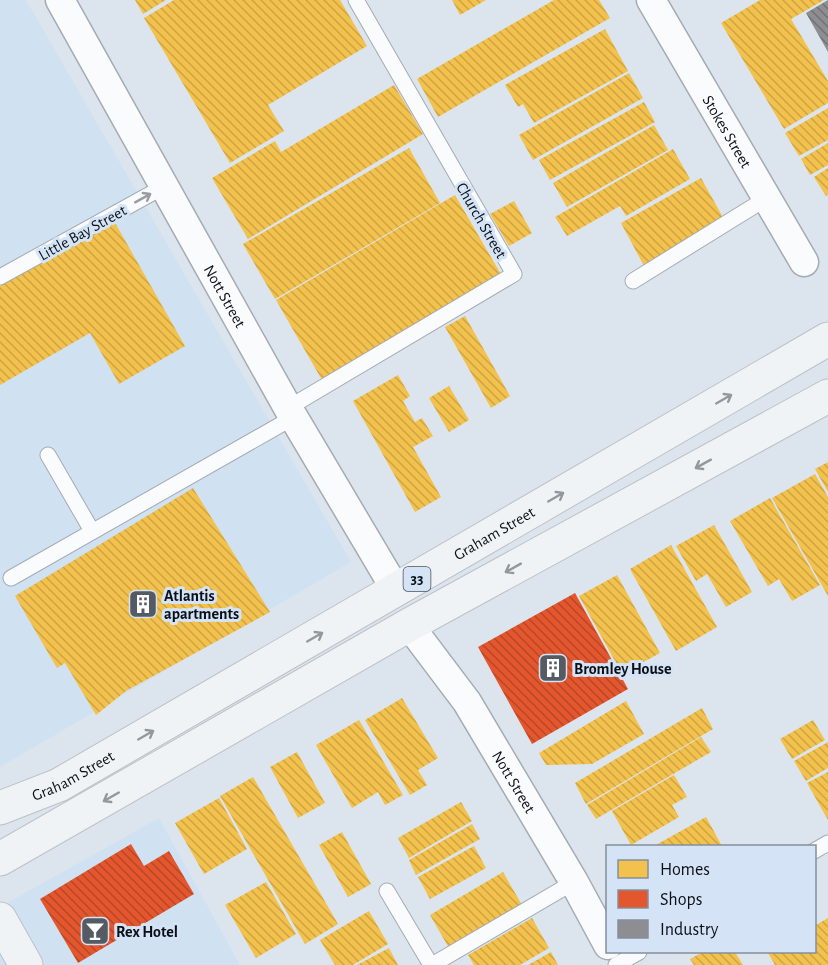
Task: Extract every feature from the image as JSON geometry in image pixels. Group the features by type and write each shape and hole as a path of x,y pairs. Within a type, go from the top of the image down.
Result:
{"main road":[{"name":"Graham Street","path":"0,808 59,785 828,339"},
{"name":"33","path":"0,859 409,625 828,396"},
{"path":"2,924 26,965"}],"street":[{"name":"Nott Street","path":"60,0 291,412 396,590"},
{"name":"Stokes Street","path":"651,0 804,262"},
{"name":"Nott Street","path":"409,625 467,702 606,937"}],"lane":[{"name":"Church Street","path":"291,412 514,274 356,0"},
{"name":"Little Bay Street","path":"0,277 163,187"},
{"path":"633,281 766,198"},
{"path":"11,578 291,412"},
{"path":"48,455 92,531"},
{"path":"387,891 432,965 574,882"}],"shaded area":[{"path":"0,0 26,0 351,562 0,767"},
{"path":"159,818 240,965 0,965 0,907"}],"building: Homes":[{"path":"135,0 166,0 143,14"},
{"path":"174,0 340,0 367,46 268,105 284,131 230,163 144,18"},
{"path":"452,0 486,0 460,15"},
{"path":"554,0 599,0 610,18 438,117 417,79"},
{"path":"760,0 824,0 791,19 828,81 828,103 784,129 721,23"},
{"path":"605,29 628,71 534,123 523,104 518,107 505,85"},
{"path":"629,73 643,98 533,160 519,135"},
{"path":"394,85 423,134 248,239 212,178 275,141 281,152"},
{"path":"644,102 655,122 550,180 539,160"},
{"path":"828,108 828,140 799,156 785,133"},
{"path":"654,125 668,150 567,207 553,183"},
{"path":"828,143 828,165 810,175 801,159"},
{"path":"409,148 440,203 275,299 243,244"},
{"path":"673,149 690,179 626,216 620,206 567,236 555,217"},
{"path":"828,168 828,195 826,196 814,177"},
{"path":"701,178 725,221 644,266 621,223"},
{"path":"455,195 502,276 322,380 276,300"},
{"path":"514,201 532,233 509,246 490,214"},
{"path":"114,221 185,346 119,384 90,333 0,385 0,286"},
{"path":"465,316 510,396 491,408 445,327"},
{"path":"398,375 410,396 403,401 415,422 422,418 433,436 413,447 441,497 415,512 353,401"},
{"path":"449,386 469,420 449,432 429,398"},
{"path":"828,462 828,492 815,469"},
{"path":"815,474 828,497 828,596 772,498"},
{"name":"Atlantis apartments","path":"193,488 270,612 126,691 96,715 65,663 57,668 15,596"},
{"path":"770,498 820,585 792,601 779,579 768,586 730,521"},
{"path":"714,525 752,592 726,607 707,574 696,581 676,546"},
{"path":"671,545 717,627 676,651 630,569"},
{"path":"617,575 660,653 622,674 579,596"},
{"path":"402,698 438,758 418,770 427,785 410,795 365,720"},
{"path":"626,701 644,734 592,764 546,765 539,753"},
{"path":"702,708 713,729 586,804 575,783"},
{"path":"359,720 403,795 385,805 378,792 352,808 316,745"},
{"path":"813,720 825,740 792,759 780,739"},
{"path":"701,737 711,752 596,819 587,805"},
{"path":"828,742 828,768 806,781 794,761"},
{"path":"297,752 325,803 298,818 270,767"},
{"path":"828,772 828,820 807,783"},
{"path":"674,775 687,797 672,805 679,817 631,845 612,811"},
{"path":"253,777 338,924 305,944 220,796"},
{"path":"219,798 247,849 204,874 175,823"},
{"path":"461,802 472,821 409,858 398,838"},
{"path":"706,817 721,845 656,845"},
{"path":"472,824 480,839 416,875 409,860"},
{"path":"342,832 371,884 348,897 319,845"},
{"path":"474,846 486,868 430,899 418,877"},
{"path":"503,872 522,905 449,948 430,915"},
{"path":"266,882 296,934 256,958 225,905"},
{"path":"369,911 388,944 353,965 335,965 320,940"},
{"path":"532,918 549,948 520,965 474,965 468,955"},
{"path":"828,918 828,965 775,965 768,953 816,953 816,925"},
{"path":"389,948 398,965 357,965"},
{"path":"551,952 558,965 528,965"},
{"path":"701,953 736,953 743,965 694,965 690,959"}],"building: Shops":[{"name":"Bromley House","path":"575,593 628,689 532,744 478,647"},
{"name":"Rex Hotel","path":"131,844 144,866 169,851 194,894 78,963 40,899"}],"building: Industry":[{"path":"828,0 828,52 806,13"}],"place":[{"name":"Atlantis apartments","path":"143,604"},
{"name":"Bromley House","path":"553,668"},
{"name":"Rex Hotel","path":"95,931"}]}
